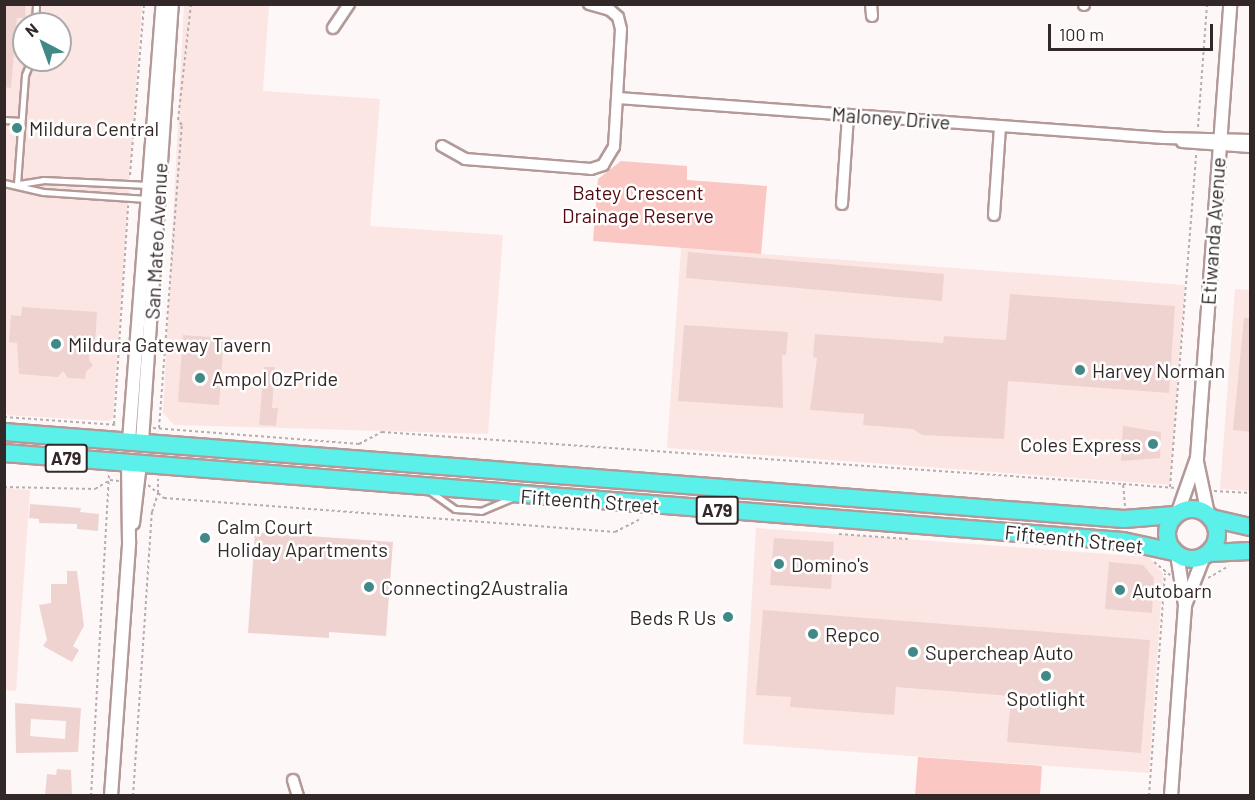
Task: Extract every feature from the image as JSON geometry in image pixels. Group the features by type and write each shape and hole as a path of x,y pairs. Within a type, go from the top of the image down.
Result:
{"highway":[{"name":"Fifteenth Street","path":"4,432 111,440 136,434 317,454 1124,519 1177,514"},
{"path":"134,463 136,434"},
{"name":"Fifteenth Street","path":"4,453 426,488 1123,541 1175,553"},
{"path":"314,477 317,454"},
{"path":"789,516 790,493"},
{"name":"A79","path":"1177,514 1193,509 1209,516 1251,527"},
{"path":"1175,553 1167,538 1177,514"},
{"path":"1206,554 1217,532 1209,516"},
{"name":"A79","path":"1175,553 1190,559 1206,554 1251,551"}],"street":[{"name":"San Mateo Avenue","path":"136,434 148,199 163,4"},
{"name":"San Mateo Avenue","path":"136,434 172,4"},
{"path":"333,28 349,4"},
{"path":"442,146 465,159 591,169 610,158 618,98 618,17 609,10 589,4"},
{"path":"871,4 872,16"},
{"name":"Etiwanda Avenue","path":"1177,514 1197,458 1230,4"},
{"name":"Maloney Drive","path":"618,98 1220,142"},
{"path":"842,204 848,116"},
{"path":"994,215 1000,126"},
{"path":"1220,142 1251,140"},
{"path":"1220,142 1251,147"},
{"name":"Etiwanda Avenue","path":"1197,458 1209,516"},
{"path":"111,795 134,463"},
{"path":"1171,795 1185,605 1175,553"},
{"path":"1185,605 1206,554"},
{"path":"293,780 298,795"}],"lane":[{"path":"17,184 26,72"},
{"path":"4,120 21,121"},
{"path":"17,184 43,180 149,185"},
{"path":"4,183 17,184 43,192 129,195 148,199"}],"path":[{"path":"129,184 144,4"},
{"path":"159,429 182,125 178,120 191,4"},
{"path":"1170,487 1207,4"},
{"path":"111,440 129,195"},
{"path":"4,417 114,423 136,434 159,429 359,444 382,432 1123,484"},
{"path":"4,486 95,489 110,480 95,682 97,698 91,795"},
{"path":"133,795 152,512 158,493 164,498 615,532 641,518 652,519"},
{"path":"835,533 913,539"},
{"path":"1149,795 1164,574 1150,556"}],"shaded area":[{"path":"4,5 142,5 113,418 109,421 5,415"},
{"path":"184,5 269,5 263,91 380,99 370,226 503,235 488,434 174,425 163,413"},
{"path":"681,248 1185,285 1170,485 667,448"},
{"path":"1235,289 1250,290 1250,491 1220,489"},
{"path":"5,488 30,490 16,691 5,690"},
{"path":"756,528 1149,557 1163,574 1149,773 743,744"}],"green space":[{"name":"Batey Crescent Drainage Reserve","path":"621,161 687,166 687,180 767,186 761,254 593,241 598,179"},
{"path":"918,757 1042,766 1040,795 915,795"}],"building":[{"path":"4,4 26,4 25,12 12,12 11,88 4,87"},
{"path":"688,252 944,274 942,301 686,278"},
{"path":"1010,294 1175,306 1169,393 1008,381 1004,439 922,435 913,429 863,425 864,414 810,410 817,358 813,357 815,334 943,343 944,336 1006,340"},
{"name":"Mildura Gateway Tavern","path":"22,307 97,312 95,346 90,346 89,360 93,365 86,372 85,379 68,378 63,371 58,377 19,374 17,343 9,342 11,315 21,316"},
{"path":"1244,318 1251,318 1251,432 1233,430"},
{"path":"684,325 788,332 786,355 782,355 783,408 678,401"},
{"path":"183,335 224,338 219,405 178,402"},
{"path":"264,367 275,367 272,408 278,408 276,426 259,425"},
{"path":"1123,426 1161,432 1160,458 1121,461"},
{"path":"30,504 81,508 80,512 99,514 98,531 77,529 77,524 39,523 39,519 29,518"},
{"path":"255,532 393,542 386,636 329,632 329,638 248,633"},
{"path":"774,538 834,542 831,589 770,585"},
{"path":"1109,562 1143,565 1154,578 1152,613 1105,609"},
{"path":"67,571 77,571 84,626 73,646 79,650 72,662 43,646 47,640 39,605 51,603 51,584 67,584"},
{"path":"763,610 1150,640 1141,753 1007,742 1011,696 896,687 894,715 790,707 791,697 756,695"},
{"path":"15,703 81,708 78,752 16,753","holes":["31,719 66,721 65,739 30,736"]},
{"path":"57,769 71,770 72,795 45,795 47,774 56,775"}],"place":[{"name":"Mildura Central","path":"17,128"},
{"name":"Mildura Gateway Tavern","path":"56,344"},
{"name":"Harvey Norman","path":"1080,370"},
{"name":"Ampol OzPride","path":"200,378"},
{"name":"Coles Express","path":"1153,444"},
{"name":"Calm Court Holiday Apartments","path":"205,538"},
{"name":"Domino's","path":"779,564"},
{"name":"Connecting2Australia","path":"369,587"},
{"name":"Autobarn","path":"1120,590"},
{"name":"Beds R Us","path":"728,617"},
{"name":"Repco","path":"813,634"},
{"name":"Supercheap Auto","path":"913,652"},
{"name":"Spotlight","path":"1046,676"}]}
